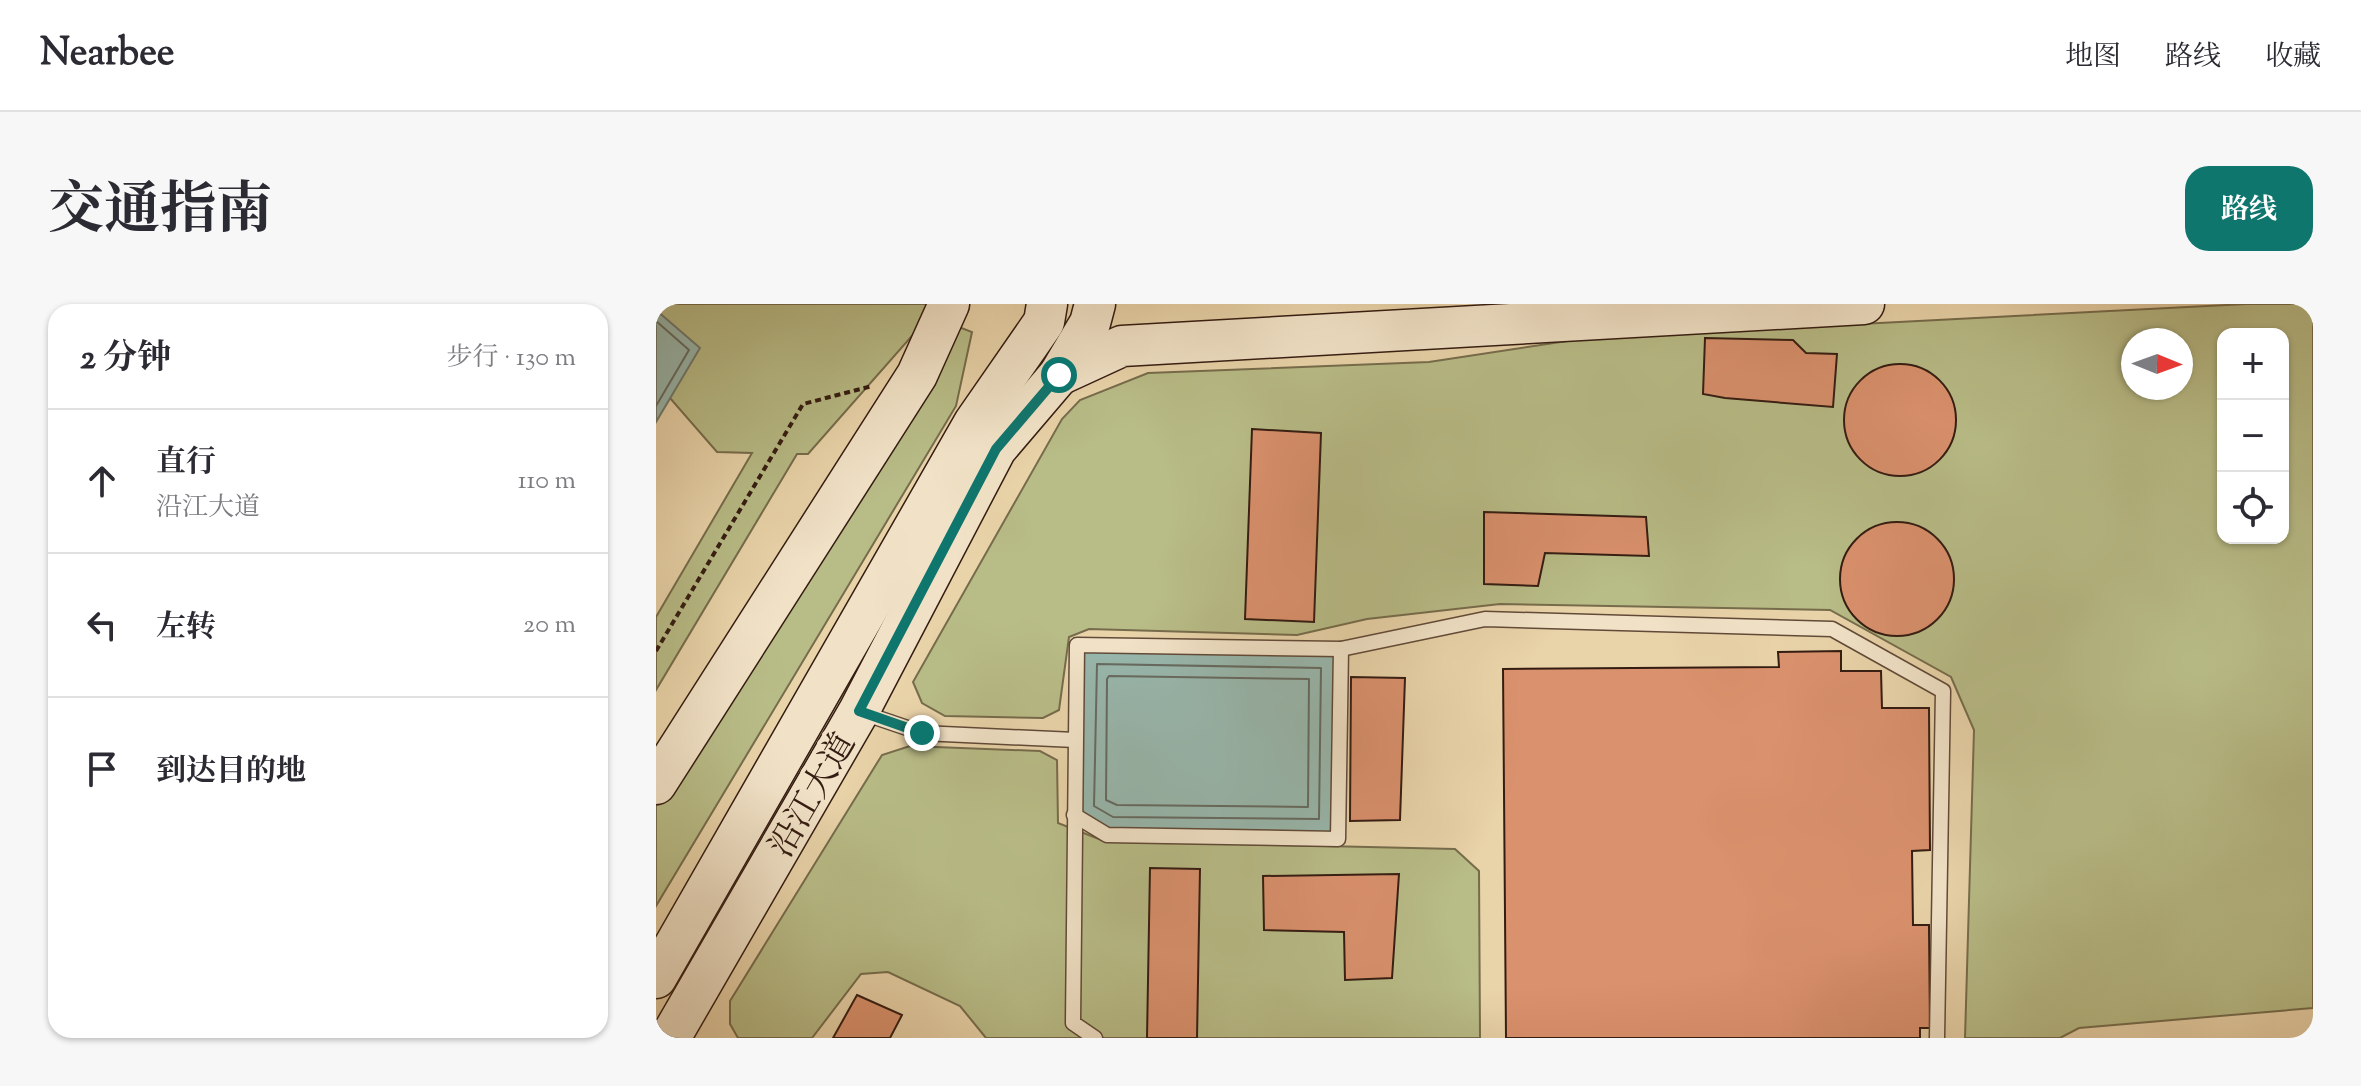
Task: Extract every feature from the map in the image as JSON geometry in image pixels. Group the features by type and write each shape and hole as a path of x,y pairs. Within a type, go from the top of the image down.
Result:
{"main road":[{"path":"656,784 917,375 949,304"},
{"path":"1041,310 1092,313 1392,304"},
{"path":"1059,375 1122,346 1864,304"},
{"name":"沿江大道","path":"656,978 1041,310"},
{"name":"沿江大道","path":"670,1038 859,711 996,449 1059,375 1092,313"}],"lane":[{"path":"1095,1038 1073,1023 1077,645 1341,649 1485,619 1832,629 1943,691 1937,1038"},
{"path":"1074,815 1107,835 1338,839 1341,649"},
{"path":"859,711 922,733 1075,740"}],"path":[{"path":"656,651 803,404 917,375"}],"green space":[{"path":"656,304 940,304 808,454 797,454 656,690 656,617 752,453 717,452 656,382"},
{"path":"2246,304 2313,304 2313,1008 2079,1028 2060,1038 1965,1038 1974,730 1951,677 1830,610 1500,604 1367,619 1297,635 1089,629 1069,637 1059,710 1043,718 945,716 922,703 913,682 1062,419 1080,400 1148,373 1429,362 1587,338"},
{"path":"941,320 972,332 956,406 656,906 656,784"},
{"path":"910,746 1040,751 1057,760 1058,823 1104,841 1455,849 1479,871 1480,1038 986,1038 960,1006 888,972 861,974 812,1038 738,1038 730,1024 730,1001 882,755"}],"water":[{"path":"656,310 700,348 656,422"},
{"path":"1077,645 1341,649 1338,839 1107,835 1074,815"}],"building":[{"path":"1705,338 1793,340 1806,353 1837,354 1833,407 1703,394"},
{"path":"1900,364 1922,368 1940,380 1952,398 1956,420 1952,442 1940,460 1922,472 1900,476 1878,472 1860,460 1848,442 1844,420 1848,398 1860,380 1878,368"},
{"path":"1252,429 1321,433 1314,622 1245,619"},
{"path":"1484,512 1646,517 1649,556 1545,553 1538,586 1484,584"},
{"path":"1897,522 1919,527 1937,539 1949,557 1954,579 1949,601 1937,619 1919,631 1897,636 1875,631 1857,619 1845,601 1840,579 1845,557 1857,539 1875,527"},
{"path":"1841,651 1841,671 1881,671 1882,708 1929,708 1930,850 1912,851 1913,925 1929,925 1930,1028 1920,1028 1920,1038 1506,1038 1503,669 1779,667 1778,652"},
{"path":"1351,677 1405,678 1400,820 1350,821"},
{"path":"1150,868 1200,869 1197,1038 1147,1038"},
{"path":"1399,874 1392,978 1345,980 1344,932 1264,930 1263,876"},
{"path":"857,995 902,1015 890,1038 833,1038"}],"route":[{"path":"922,733 859,711 996,449 1059,375"}]}
